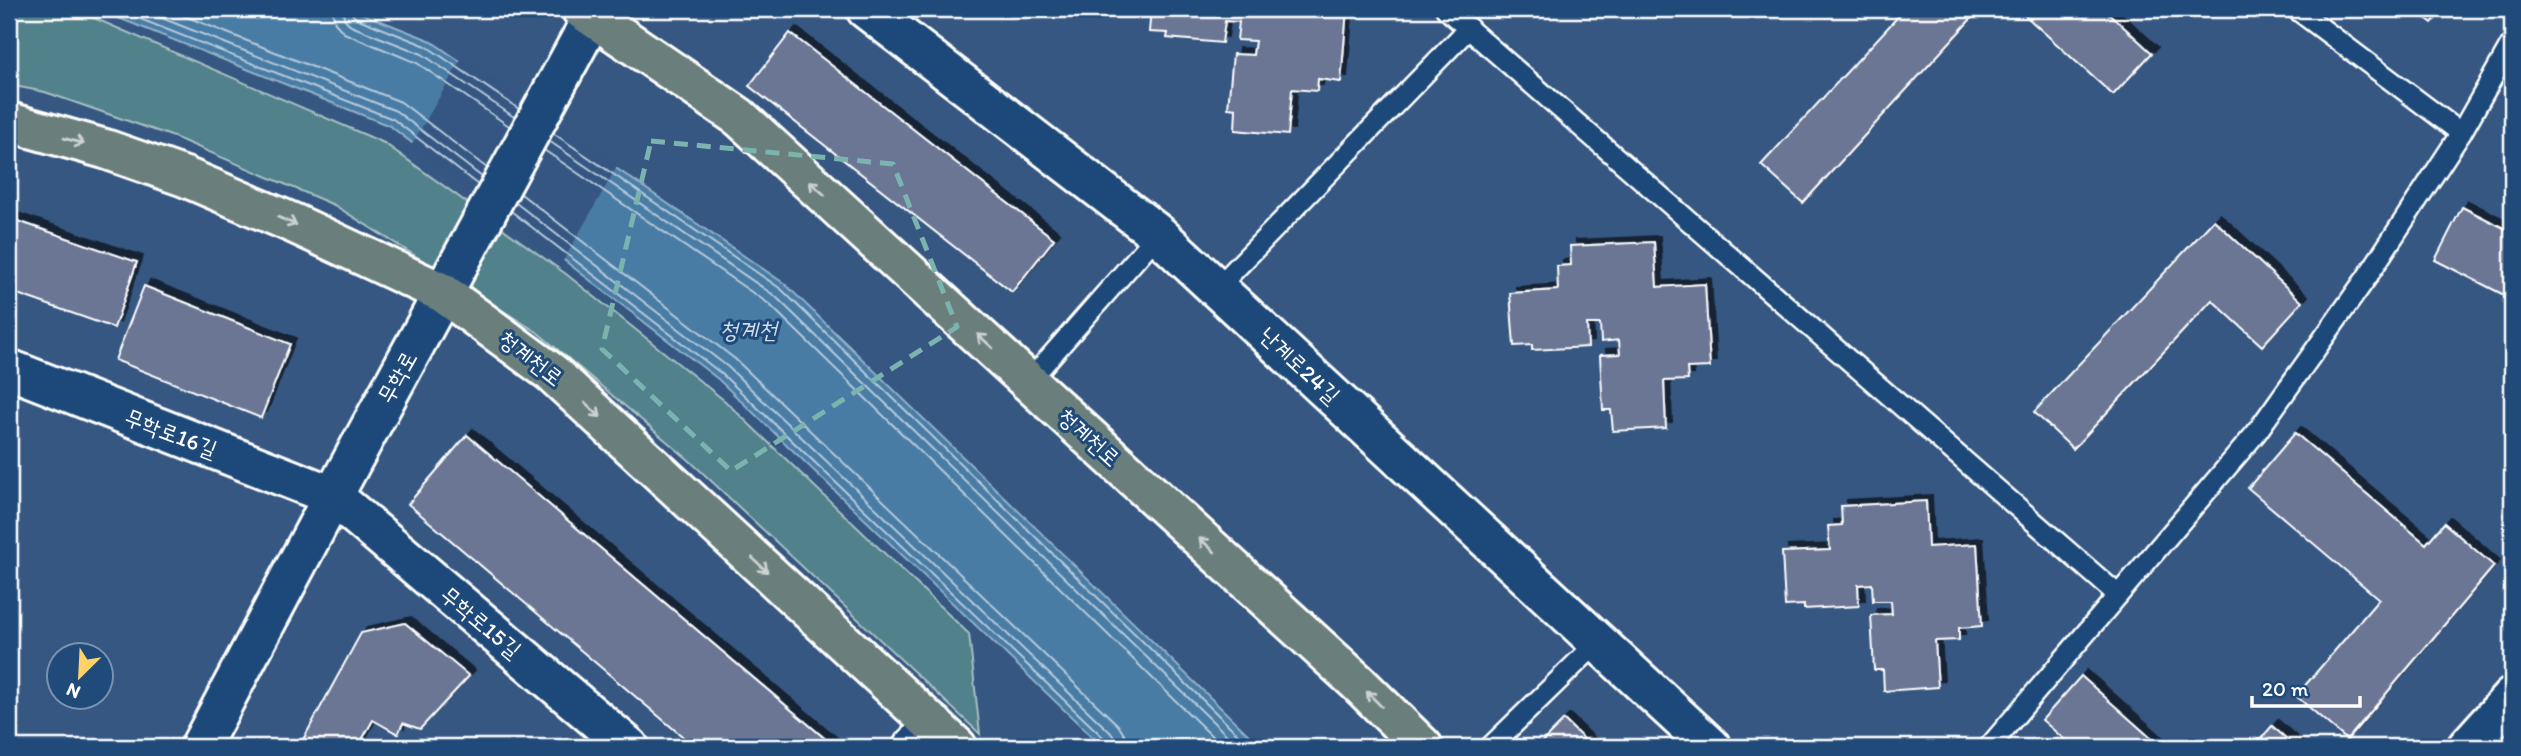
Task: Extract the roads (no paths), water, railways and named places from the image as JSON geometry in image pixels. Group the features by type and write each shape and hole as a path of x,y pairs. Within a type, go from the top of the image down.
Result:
{"main road":[{"name":"청계천로","path":"590,11 739,117 1357,682 1423,747"},
{"name":"청계천로","path":"9,122 105,149 185,177 295,224 443,293 552,373 935,740"}],"street":[{"name":"난계로24길","path":"866,9 1158,234 1712,747"},
{"name":"무학로","path":"200,747 569,61 590,11"},
{"name":"무학로16길","path":"9,369 333,496"},
{"name":"무학로15길","path":"333,496 619,744"},
{"path":"2467,747 2512,697"}],"lane":[{"path":"1446,9 2118,595"},
{"path":"2296,9 2460,133"},
{"path":"1217,288 1469,28"},
{"path":"1989,747 2256,433 2367,277 2460,133 2512,43"},
{"path":"1028,381 1158,234"},
{"path":"1490,747 1600,641"}],"water":[{"name":"청계천","path":"96,9 351,9 429,40 785,284 1261,747 1103,747 718,379 390,126"}]}
